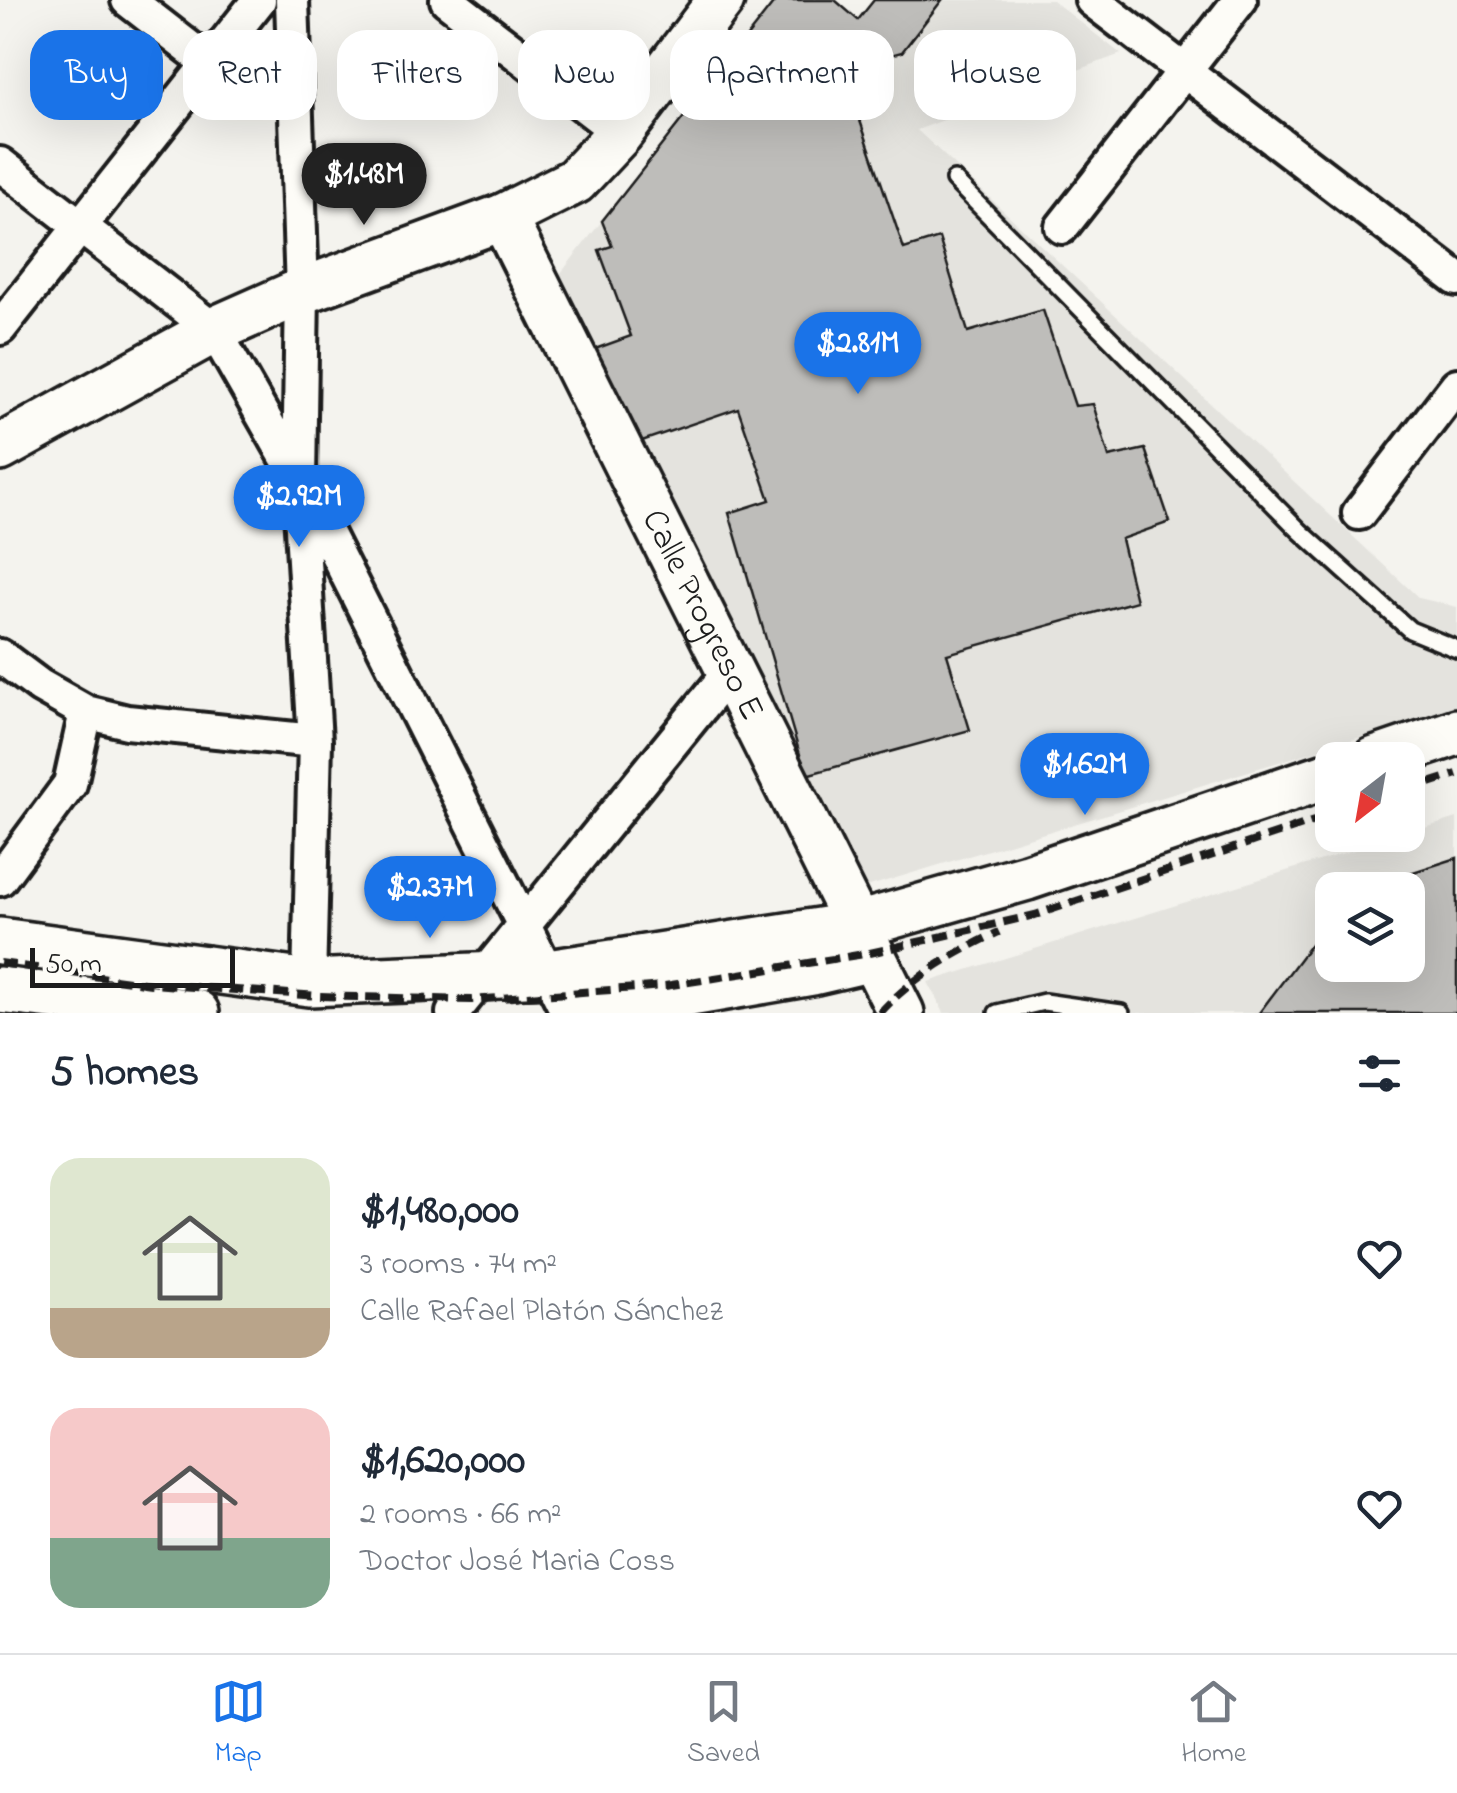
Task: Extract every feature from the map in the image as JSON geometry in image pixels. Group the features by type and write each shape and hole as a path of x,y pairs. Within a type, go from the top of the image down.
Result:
{"street":[{"path":"128,0 183,43"},
{"path":"235,30 259,0"},
{"path":"292,0 302,291 299,478 315,741 309,982"},
{"path":"447,0 620,133"},
{"path":"0,448 214,330 302,291 503,216 574,182 620,133 721,0"},
{"path":"1092,0 1457,279"},
{"path":"1062,226 1240,0"},
{"path":"0,328 183,96"},
{"path":"0,164 214,330 299,478 522,926 571,1013 812,972 865,942 1027,877 1315,780"},
{"name":"Calle Progreso E","path":"503,216 900,1013"},
{"path":"1359,513 1457,385"},
{"path":"0,656 40,686 86,712 126,722 315,741"},
{"path":"453,1013 731,670"},
{"path":"0,880 70,784 86,712"},
{"path":"1425,743 1457,732"},
{"path":"0,941 309,982 548,973 865,942"},
{"path":"0,990 196,1013"}],"lane":[{"path":"954,180 1300,531 1410,630 1457,649"},
{"path":"997,1013 1044,1002 1122,1013"}],"shaded area":[{"path":"776,0 835,0 858,19 874,0 1052,0 1121,54 1076,71 1076,30 914,30 914,120 944,120 917,130 1419,598 1457,607 1457,708 1345,742 1315,742 1315,751 863,888 557,278 681,120 894,120 894,30 752,30"},
{"path":"1457,818 1457,1013 944,1013 928,982 1347,852 1425,852 1425,828"}],"building":[{"path":"776,0 835,0 858,20 874,0 942,0 919,30 914,30 914,36 902,52 894,54 894,30 752,30"},
{"path":"682,120 860,120 904,249 939,238 968,332 1043,310 1075,406 1093,404 1109,457 1145,449 1170,522 1121,539 1136,601 947,654 970,730 806,775 729,513 770,500 738,408 642,441 595,349 631,336 599,250 612,246 602,221"},
{"path":"1457,858 1457,1013 1259,1013 1315,939 1315,982 1425,982 1425,872 1413,872"}],"railway":[{"path":"1425,784 1457,774"},
{"path":"0,963 151,984 319,996 472,1000 665,986 870,953 1035,915 1315,821"},
{"path":"880,1013 935,966 999,932"}]}
